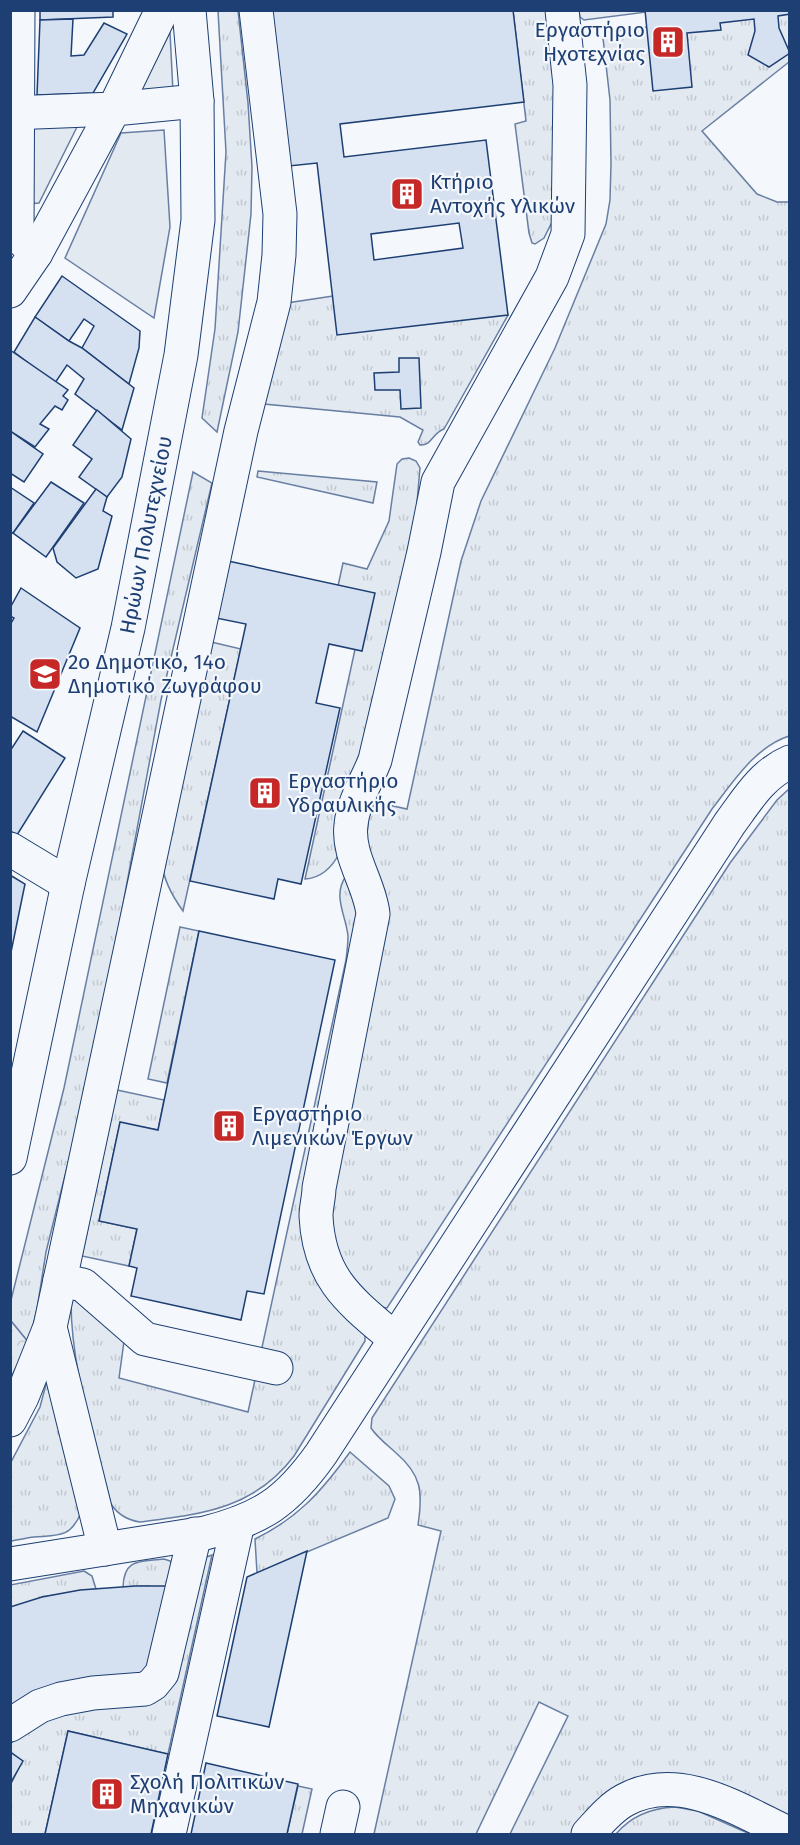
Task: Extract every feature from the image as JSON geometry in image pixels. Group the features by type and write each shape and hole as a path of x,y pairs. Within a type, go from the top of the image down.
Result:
{"street":[{"path":"18,10 14,113 17,235 36,253"},
{"path":"10,291 36,253 114,109 162,10"},
{"name":"Ηρώων Πολυτεχνείου","path":"10,1158 19,1064 68,884 128,628 182,356 198,219 196,101 189,10"},
{"path":"10,1420 22,1397 50,1327 241,431 273,302 279,255 280,214 256,10"},
{"path":"395,1339 351,1302 337,1285 326,1264 319,1241 316,1213 373,914 371,899 351,842 351,825 359,795 375,760 424,552 438,482 552,276 568,234 570,85 562,10"},
{"path":"14,113 114,109 196,101"},
{"path":"10,1564 213,1531 270,1509 299,1482 321,1454 730,823 758,785 789,762"},
{"path":"10,849 68,884"},
{"path":"60,1280 83,1285 145,1339 276,1368"},
{"path":"50,1327 105,1549"},
{"path":"169,1834 238,1523"},
{"path":"10,1725 40,1706 61,1699 93,1693 145,1689 158,1679 162,1673 195,1534"},
{"path":"588,1834 607,1814 625,1800 651,1791 675,1789 699,1792 789,1834"}],"green space":[{"path":"218,11 238,11 252,167 251,214 238,332 217,432 202,418 215,329 226,152"},
{"path":"513,11 546,11 554,86 554,218 544,238 535,244 532,243 529,233 515,124 526,121"},
{"path":"579,11 789,11 789,62 702,131 757,194 777,202 789,202 789,736 777,741 755,757 712,809 387,1308 380,1307 358,1294 330,1239 370,801 407,809 461,561 481,501 555,348 606,224 610,200 610,100 603,38 609,32 647,27 646,12 584,20 580,17"},
{"path":"170,32 173,92 139,94"},
{"path":"78,125 39,203 28,204 29,135 37,126"},
{"path":"164,130 170,227 154,318 65,258 121,133"},
{"path":"333,296 508,315 444,429 424,445 420,445 418,442 423,430 400,417 264,404 287,303"},
{"path":"409,458 416,461 420,468 413,549 340,852 326,870 317,876 305,879 361,622 333,609 343,563 367,569 389,521 397,464 402,459"},
{"path":"258,471 377,482 373,503 257,477"},
{"path":"193,472 212,483 161,700 121,915 81,1111 46,1252 29,1343 11,1321 11,1300 64,1088"},
{"path":"207,641 241,649 183,911 168,886 160,858"},
{"path":"789,789 789,1821 704,1782 573,1834 510,1834 568,1716 539,1702 476,1834 374,1834 441,1531 418,1525 420,1493 415,1477 404,1460 373,1431 372,1418 730,863 777,800"},
{"path":"346,876 362,902 312,1187 365,1330 365,1341 294,1456 262,1488 225,1506 205,1512 140,1522 131,1520 120,1514 111,1504 79,1375 74,1349 71,1297 125,1334 119,1378 248,1412 346,960 348,936 340,891"},
{"path":"180,927 199,931 167,1083 148,1079"},
{"path":"117,1090 164,1100 158,1130 120,1123 99,1221 137,1229 129,1266 82,1256"},
{"path":"11,1321 29,1343 11,1377"},
{"path":"49,1373 81,1513 73,1527 63,1534 11,1541 10,1464 40,1407"},
{"path":"350,1452 389,1486 395,1499 388,1518 257,1573 255,1539 297,1513 319,1491"},
{"path":"212,1555 168,1754 68,1731 45,1834 11,1834 11,1784 22,1761 11,1752 10,1744 201,1559"},
{"path":"164,1559 173,1565 166,1608 148,1609 149,1586 123,1587 126,1571 135,1563"},
{"path":"84,1571 92,1576 96,1589 42,1597 11,1629 10,1585"},
{"path":"298,1786 312,1789 302,1834 287,1834"},
{"path":"675,1807 698,1811 750,1834 616,1834 628,1822 642,1814"}],"building":[{"path":"40,10 113,10 113,17 40,20"},
{"name":"Κτήριο Αντοχής Υλικών","path":"271,10 513,10 524,102 340,124 344,157 486,140 508,315 337,335 317,163 289,166","holes":["459,223 463,248 374,260 371,234"]},
{"name":"Εργαστήριο Ηχοτεχνίας","path":"645,10 790,10 790,14 778,16 779,28 790,53 769,67 748,55 755,31 754,19 720,23 721,30 687,33 692,87 653,91"},
{"path":"73,19 71,56 84,55 104,23 127,34 93,93 37,95 40,20"},
{"path":"62,276 140,331 139,348 129,384 82,348 94,326 84,319 69,341 35,317"},
{"path":"35,317 82,348 134,388 122,430 75,394 84,379 67,365 55,383 14,352"},
{"path":"10,350 68,390 63,396 68,400 62,410 55,406 40,424 49,429 35,447 10,431"},
{"path":"399,358 419,358 421,408 401,409 400,390 375,390 374,373 399,372"},
{"path":"97,410 131,439 122,477 107,497 79,477 92,459 73,445"},
{"path":"10,431 43,454 24,482 10,473"},
{"path":"51,482 84,503 46,557 13,533"},
{"path":"10,487 34,503 13,533 10,531"},
{"path":"96,489 107,497 103,511 112,516 98,569 76,578 57,562 53,548"},
{"name":"Εργαστήριο Υδραυλικής","path":"228,561 375,593 362,651 329,644 316,703 340,708 301,884 278,879 274,899 190,881 246,624 216,618"},
{"name":"2ο Δημοτικό, 14ο Δημοτικό Ζωγράφου","path":"21,588 80,628 37,732 10,716 10,625 14,618 10,616 10,608"},
{"path":"23,731 65,758 17,835 10,831 10,751"},
{"path":"10,875 25,884 10,957"},
{"name":"Εργαστήριο Λιμενικών Έργων","path":"199,931 335,960 264,1294 247,1291 241,1320 131,1296 137,1268 129,1266 137,1229 99,1221 120,1122 158,1130"},
{"path":"307,1551 269,1727 217,1716 247,1577"},
{"path":"135,1586 195,1586 176,1671 64,1711 18,1736 10,1744 10,1607 42,1597 80,1590"},
{"name":"Σχολή Πολιτικών Μηχανικών","path":"68,1731 168,1754 151,1834 45,1834"},
{"path":"10,1752 23,1761 10,1784"},
{"path":"206,1763 298,1784 287,1834 191,1834"}],"place":[{"name":"Εργαστήριο Ηχοτεχνίας","path":"668,42"},
{"name":"Κτήριο Αντοχής Υλικών","path":"407,194"},
{"name":"2ο Δημοτικό, 14ο Δημοτικό Ζωγράφου","path":"45,674"},
{"name":"Εργαστήριο Υδραυλικής","path":"265,793"},
{"name":"Εργαστήριο Λιμενικών Έργων","path":"229,1126"},
{"name":"Σχολή Πολιτικών Μηχανικών","path":"107,1794"}]}
